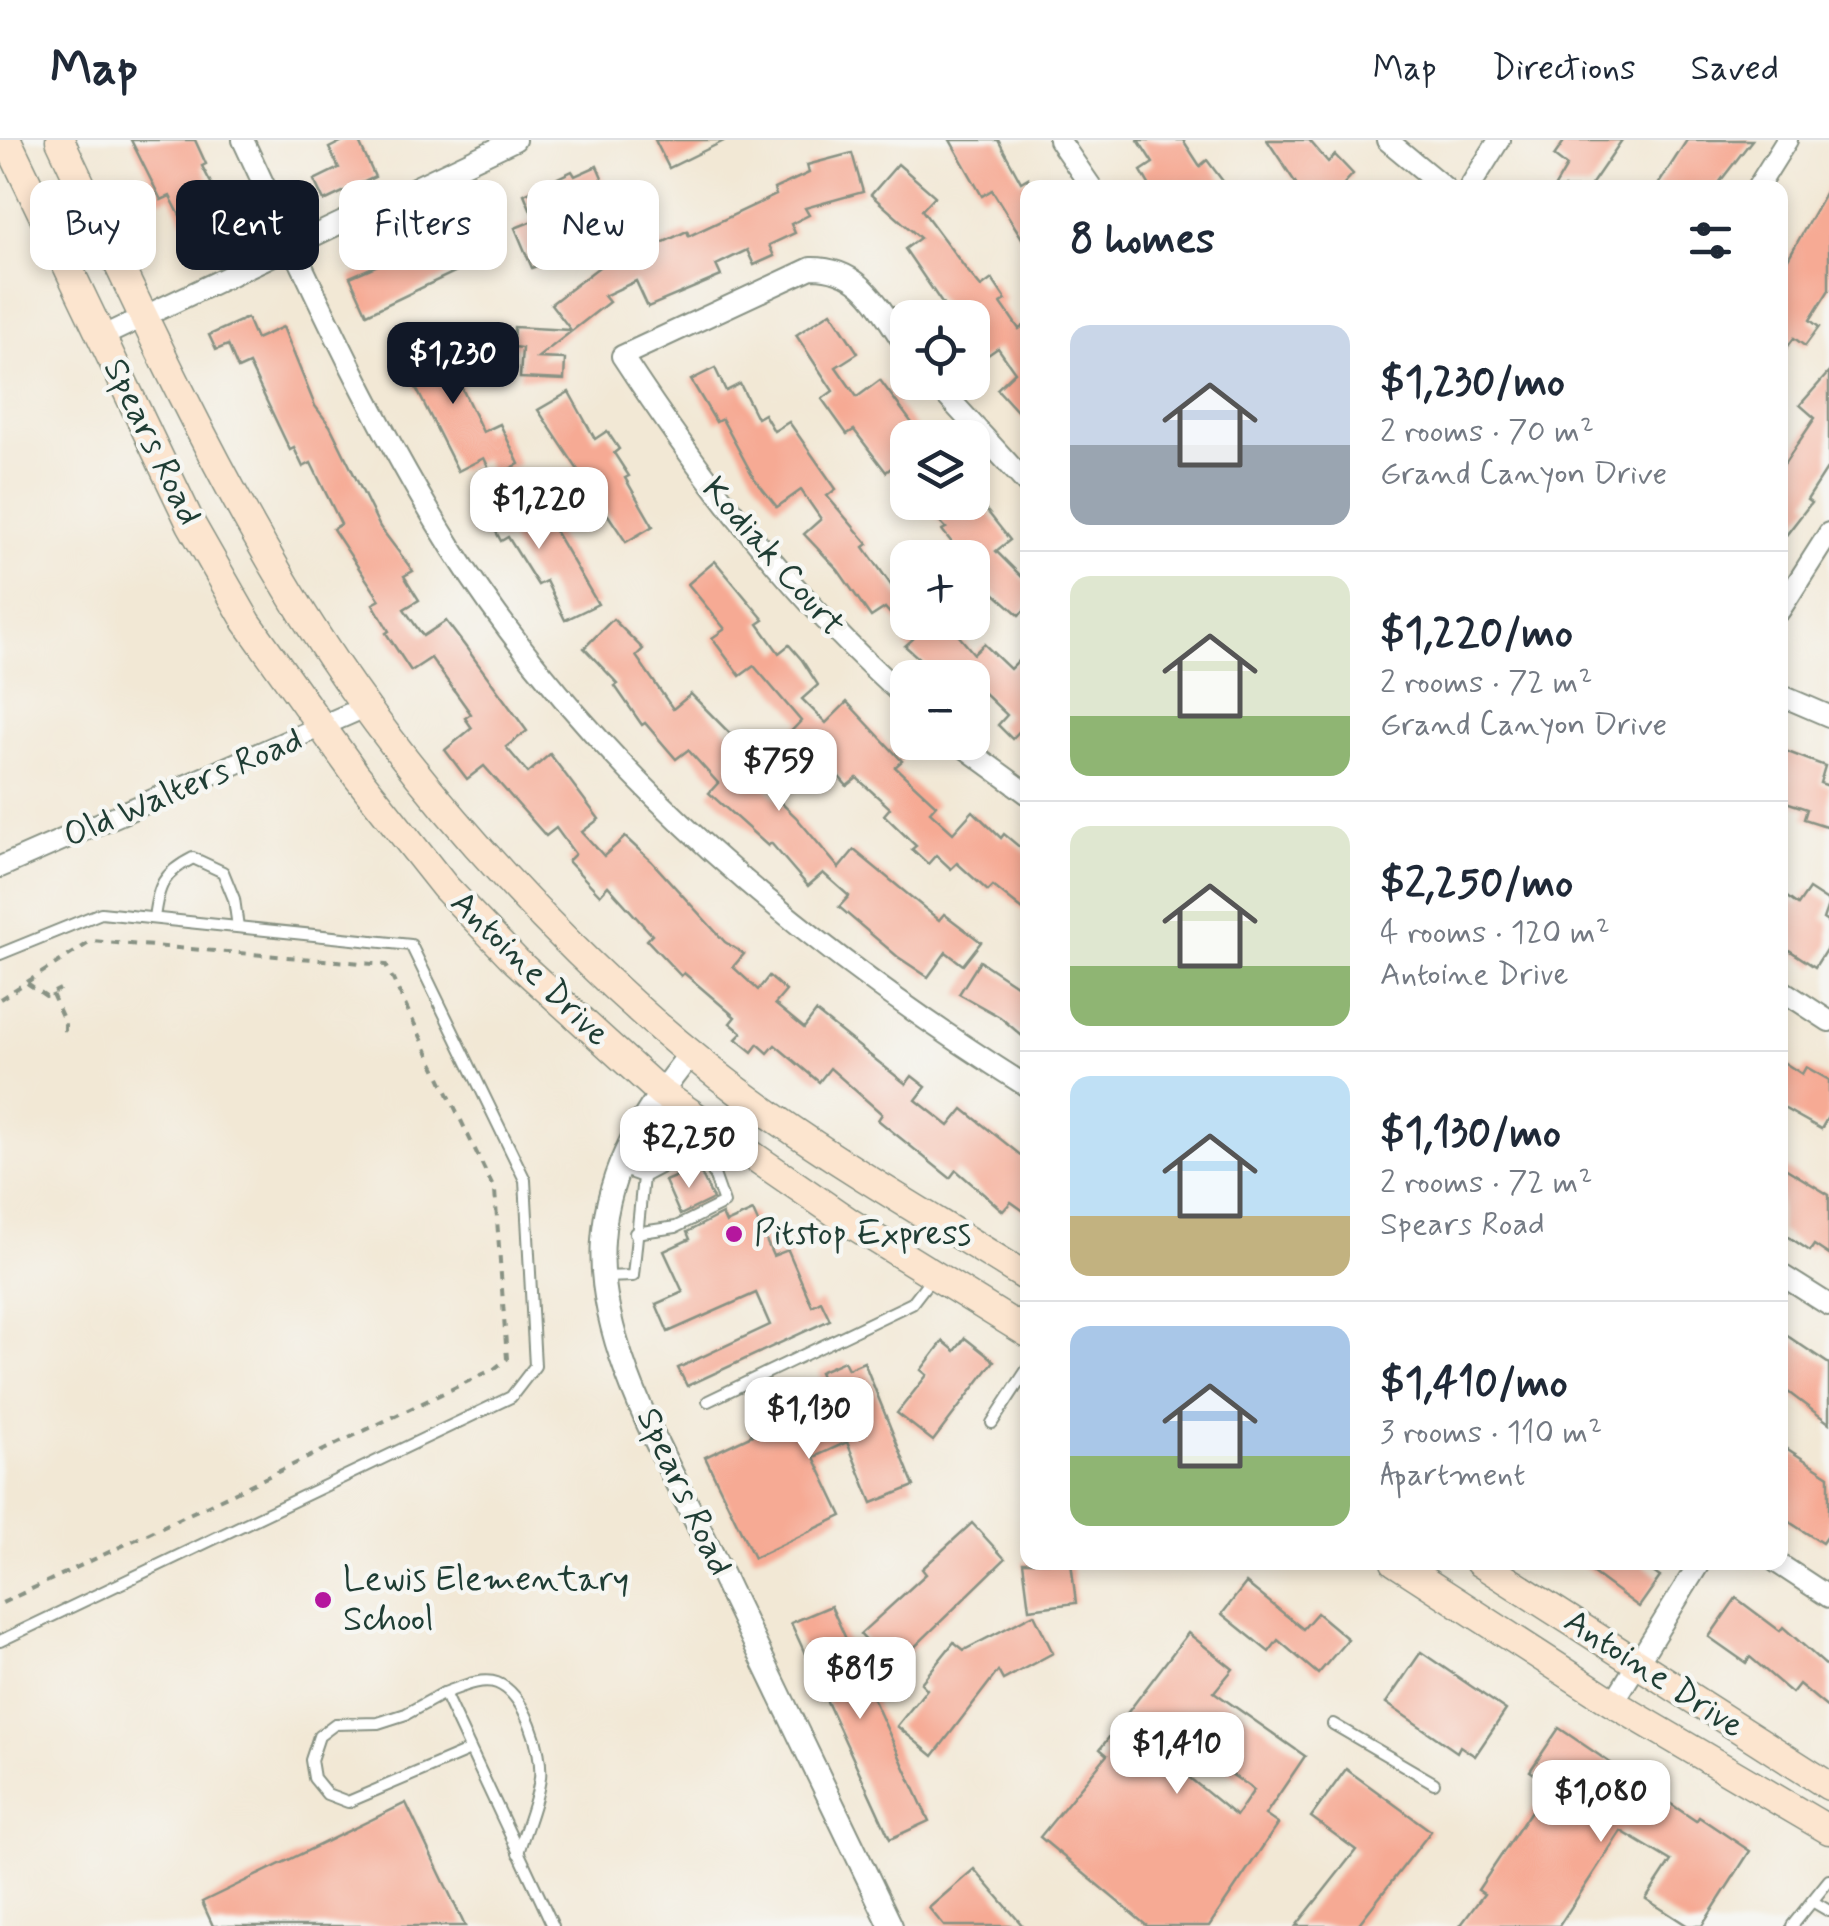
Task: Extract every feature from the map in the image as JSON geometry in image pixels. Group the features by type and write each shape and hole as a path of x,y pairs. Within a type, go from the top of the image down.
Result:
{"main road":[{"name":"Spears Road","path":"7,140 200,540 247,622 322,729"},
{"name":"Spears Road","path":"60,140 143,317 281,578 365,707"},
{"name":"Antoine Drive","path":"365,707 484,854 597,968 692,1052 774,1118 1020,1273"},
{"name":"Antoine Drive","path":"322,729 445,887 539,984 660,1092 933,1276 1020,1327"},
{"name":"Antoine Drive","path":"1407,1570 1613,1703 1829,1830"},
{"name":"Antoine Drive","path":"1492,1570 1829,1786"}],"street":[{"path":"243,140 262,180"},
{"path":"319,232 515,140"},
{"path":"1060,140 1087,180"},
{"path":"1386,140 1435,180"},
{"path":"1474,180 1499,140"},
{"path":"1762,180 1787,140"},
{"name":"Kodiak Court","path":"890,324 862,285 838,267 812,268 622,356 756,545 810,606 890,683"},
{"path":"101,337 240,270"},
{"path":"304,270 382,429 455,552 548,678 607,748 715,856 786,918 932,1028 1020,1082"},
{"path":"950,400 1020,476"},
{"path":"1788,597 1829,533"},
{"path":"1788,698 1829,716"},
{"name":"Old Walters Road","path":"0,867 102,819 322,729 365,707"},
{"path":"981,760 1020,788"},
{"path":"1788,995 1829,1020"},
{"name":"Spears Road","path":"692,1052 637,1124 618,1169 606,1213 604,1277 620,1349 651,1425 891,1926"},
{"path":"1788,1279 1829,1305"},
{"path":"1613,1703 1695,1570"},
{"path":"1788,1570 1829,1596"}],"lane":[{"path":"154,918 159,883 172,868 193,858 223,872 234,900 238,927"},
{"path":"0,954 101,913 411,945 524,1180 534,1366 511,1397 0,1641"},
{"path":"711,1166 729,1141"},
{"path":"618,1169 643,1177 692,1151 711,1166 724,1203 676,1227 635,1233"},
{"path":"604,1277 632,1276 643,1177"},
{"path":"708,1401 912,1302 933,1276"},
{"path":"992,1423 1020,1380"},
{"path":"470,1750 348,1802 327,1794 314,1778 311,1760 319,1736 335,1724 378,1724 444,1693 480,1682 496,1682 510,1692 535,1739 540,1780 518,1853"},
{"path":"444,1693 553,1926"},
{"path":"1333,1724 1434,1783"},
{"path":"1792,1926 1829,1880"},
{"path":"1812,1901 1829,1911"}],"path":[{"path":"0,999 92,940 386,965 496,1191 507,1358 494,1370 0,1604"},
{"path":"27,983 38,994 52,994 60,989"},
{"path":"52,994 65,1023 65,1037"}],"building":[{"path":"131,140 195,140 209,180 176,180 176,208 170,196 161,200 156,180 151,180"},
{"path":"345,140 358,140 375,177 339,180 339,194 324,201 319,180 314,180 339,168 329,148"},
{"path":"655,140 726,140 669,168"},
{"path":"950,140 998,140 1020,180 1020,235 992,190 982,196"},
{"path":"1138,140 1183,140 1200,166 1207,160 1222,180 1146,180 1141,171 1153,163"},
{"path":"1267,140 1309,140 1328,162 1335,155 1353,174 1347,180 1294,180"},
{"path":"1565,140 1622,140 1594,180 1559,180 1567,166 1554,156"},
{"path":"1687,140 1752,140 1721,180 1661,180"},
{"path":"852,153 863,192 805,208 809,215 791,224 795,233 769,245 774,256 754,265 747,250 716,265 721,276 648,307 636,281 604,296 609,302 537,358 565,359 564,380 520,378 522,348 513,347 514,327 571,330 551,304 595,270 659,270 659,244 687,231 689,236 776,195 774,189 809,173 807,165"},
{"path":"898,164 935,196 922,210 981,287 992,279 1006,300 1001,303 1020,328 1020,414 997,389 1015,372 998,348 990,354 990,300 940,300 905,249 920,238 871,195"},
{"path":"597,166 603,180 553,180 572,171 575,176"},
{"path":"1829,186 1829,290 1810,320 1819,327 1805,346 1794,338 1788,346 1788,259"},
{"path":"527,223 527,256 515,228"},
{"path":"366,270 459,270 367,314 350,277"},
{"path":"831,312 858,353 836,367 857,397 880,380 890,400 895,400 910,420 890,420 890,469 886,472 854,430 847,434 822,399 833,391 796,335"},
{"path":"247,318 256,339 283,327 315,406 330,426 380,527 413,571 404,576 419,600 404,609 423,636 446,621 527,731 506,747 528,773 550,754 599,819 582,832 604,856 625,837 725,942 744,954 733,967 758,990 769,976 786,991 775,1004 804,1028 816,1012 906,1084 912,1076 926,1087 916,1100 949,1126 963,1109 1020,1155 1020,1208 1011,1202 1003,1211 956,1170 950,1178 878,1120 882,1114 830,1068 819,1082 775,1045 768,1053 758,1044 752,1052 736,1039 742,1033 730,1023 735,1017 684,973 681,976 647,940 652,935 608,886 600,895 568,861 575,854 556,828 546,836 484,766 467,779 445,750 472,728 465,718 471,714 431,658 411,671 373,604 380,600 333,529 341,524 311,463 303,467 294,448 290,450 249,364 238,369 228,345 216,350 209,335"},
{"path":"433,328 483,432 500,424 519,464 493,477 484,458 458,471 395,346"},
{"path":"715,368 726,391 740,384 757,418 764,414 774,431 789,422 836,489 827,496 868,544 864,547 890,584 890,614 885,608 871,617 838,570 804,534 821,519 801,490 777,507 754,478 722,419 716,422 691,380"},
{"path":"1829,372 1829,466 1807,500 1811,503 1788,533 1788,458 1815,418 1800,405"},
{"path":"569,392 595,439 607,431 619,449 614,453 629,476 625,478 653,526 626,542 538,410"},
{"path":"508,483 535,532 551,524 598,604 565,620 546,581 538,585 508,537 501,541 478,499"},
{"path":"990,515 1010,540 996,551 1020,575 1020,614 990,589 990,540 950,540 942,530 946,528 938,520 990,520"},
{"path":"715,561 764,620 758,624 779,653 789,645 802,660 818,685 802,699 826,723 847,702 890,748 890,760 902,761 895,767 936,805 930,812 953,833 973,811 1001,838 1004,834 1020,847 1020,908 993,886 988,891 957,863 951,869 936,855 928,864 912,849 916,846 884,815 890,808 857,778 847,786 822,757 817,762 807,752 798,760 780,743 801,721 754,666 740,676 712,638 725,629 688,584"},
{"path":"613,619 643,649 636,656 673,709 691,694 763,767 754,777 796,817 839,868 854,850 939,920 944,914 981,942 963,965 946,952 928,977 898,957 839,907 849,896 823,873 808,886 771,843 768,846 709,793 718,783 688,750 676,759 645,723 642,725 615,686 618,684 584,648"},
{"path":"912,640 962,640 974,654 984,644 1010,669 1019,660 1020,730 1012,739 998,725 1007,715 990,699 990,660 921,660 905,646"},
{"path":"1788,752 1825,766 1820,783 1829,786 1829,827 1804,819 1807,809 1788,803"},
{"path":"1809,889 1829,902 1823,919 1829,923 1829,945 1815,967 1788,949 1788,898 1798,905"},
{"path":"980,961 1020,988 1020,1034 1000,1017 959,994"},
{"path":"1788,1065 1802,1074 1806,1067 1829,1080 1829,1115 1821,1129 1788,1110"},
{"path":"698,1167 713,1199 680,1215 665,1181"},
{"path":"1788,1170 1829,1195 1829,1255 1814,1245 1810,1251 1788,1236"},
{"path":"753,1211 773,1256 788,1250 812,1306 821,1301 830,1320 687,1386 678,1368 770,1325 756,1293 668,1332 656,1304 683,1292 664,1251 690,1239 687,1232 722,1214 726,1223"},
{"path":"1788,1336 1829,1364 1829,1423 1788,1392"},
{"path":"965,1338 994,1361 933,1441 897,1413 927,1375 921,1370 943,1341 955,1351"},
{"path":"844,1361 848,1369 864,1362 914,1486 872,1503 847,1442 814,1457 842,1516 754,1558 705,1457 752,1435 750,1430 770,1420 772,1426 830,1398 819,1372"},
{"path":"1788,1449 1829,1476 1829,1533 1822,1543 1788,1521"},
{"path":"972,1523 1005,1559 892,1669 860,1634 926,1574 922,1569"},
{"path":"1024,1570 1072,1570 1076,1603 1029,1609"},
{"path":"1589,1570 1650,1570 1660,1577 1639,1607"},
{"path":"1246,1583 1303,1629 1317,1613 1348,1639 1318,1674 1278,1640 1269,1652 1222,1614"},
{"path":"1736,1598 1780,1631 1783,1627 1829,1668 1829,1709 1799,1684 1792,1693 1750,1657 1746,1663 1709,1637"},
{"path":"831,1606 929,1821 890,1839 791,1623"},
{"path":"1034,1614 1053,1653 1003,1680 998,1671 933,1756 897,1726 927,1689 921,1683 954,1642 964,1650"},
{"path":"1188,1633 1233,1669 1214,1692 1305,1756 1265,1815 1278,1824 1209,1926 1147,1926 1040,1837 1107,1755 1100,1749","holes":["1154,1720 1254,1790 1236,1816 1141,1738"]},
{"path":"1421,1652 1506,1710 1475,1756 1460,1746 1457,1752 1386,1703"},
{"path":"1559,1728 1696,1821 1699,1817 1750,1851 1702,1926 1688,1926 1646,1899 1671,1861 1621,1831 1559,1926 1460,1926 1484,1894 1478,1890 1549,1784 1530,1771"},
{"path":"1346,1769 1431,1831 1357,1926 1296,1926 1356,1850 1311,1817"},
{"path":"406,1803 465,1926 213,1926 202,1902"},
{"path":"974,1869 1023,1926 944,1926 929,1908"}],"place":[{"name":"Pitstop Express","path":"734,1234"},
{"name":"Lewis Elementary School","path":"323,1600"}]}
